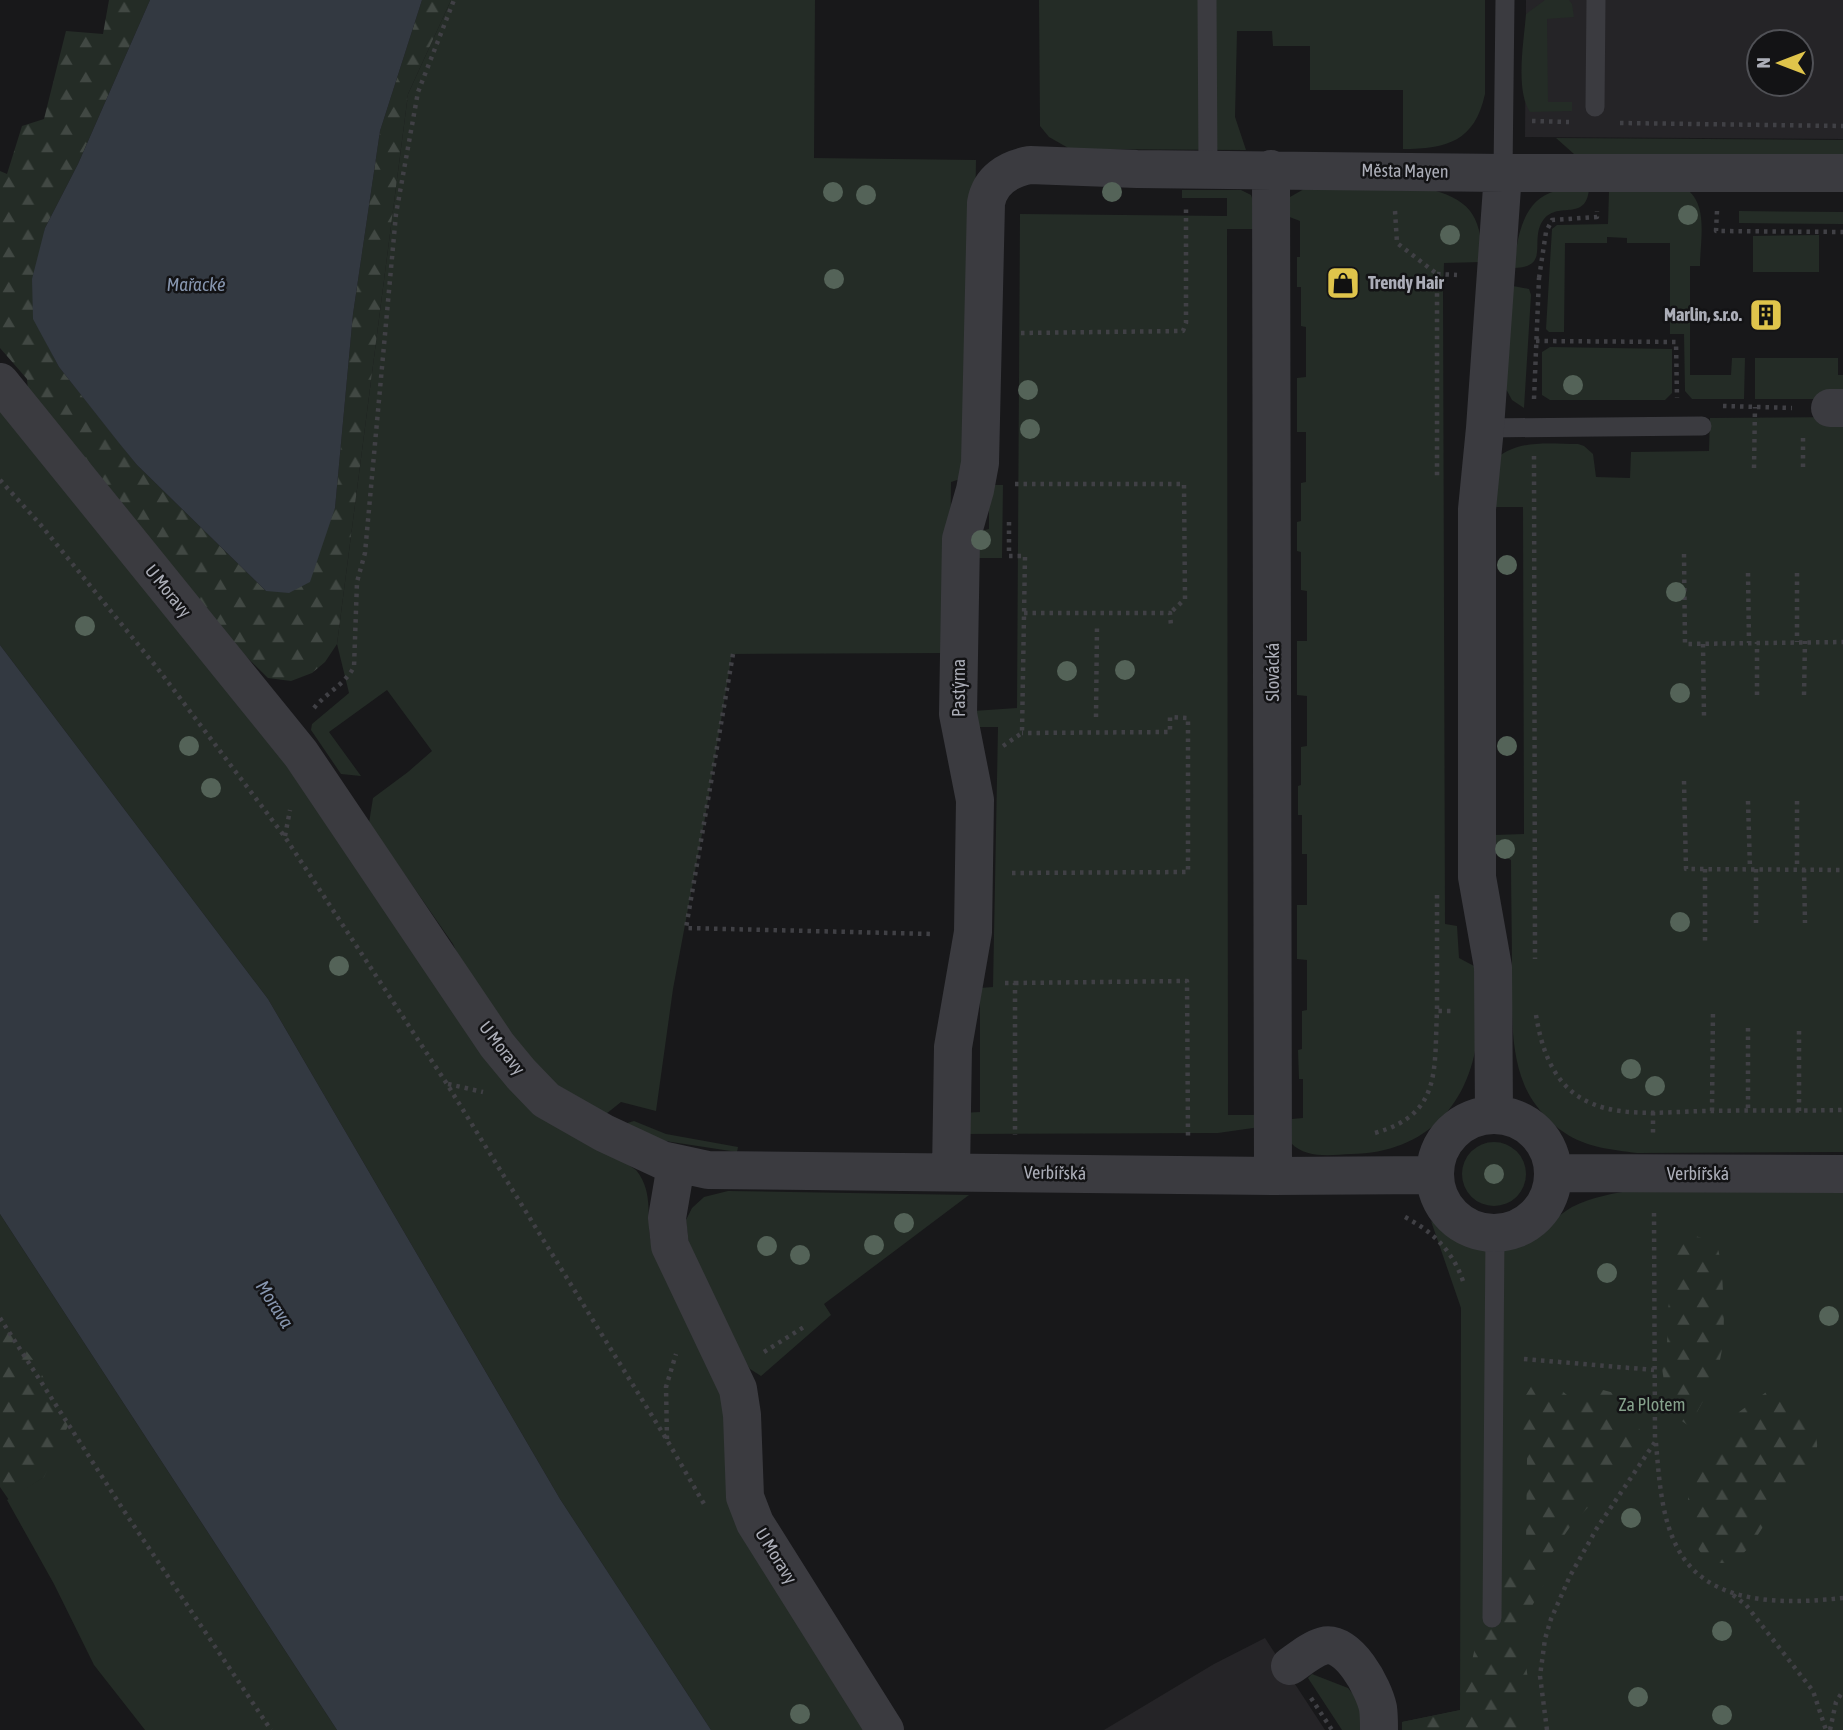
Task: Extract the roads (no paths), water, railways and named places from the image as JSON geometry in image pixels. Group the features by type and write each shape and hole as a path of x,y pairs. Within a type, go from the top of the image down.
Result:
{"street":[{"name":"Města Mayen","path":"986,203 990,188 996,181 1017,167 1030,165 1503,173 1843,173"},
{"name":"Slovácká","path":"1271,169 1273,1176"},
{"path":"1494,1114 1493,967 1477,877 1477,509 1503,173"},
{"name":"Pastýrna","path":"951,1172 953,1047 972,939 975,800 962,743 958,700 961,539 980,463 986,203"},
{"name":"U Moravy","path":"0,382 301,754 497,1045 521,1074 546,1100 564,1112 645,1153 676,1165 667,1217 670,1246 731,1374 741,1401 745,1497 748,1509 885,1730"},
{"path":"1494,1114 1517,1119 1536,1131 1549,1151 1554,1173 1549,1196 1536,1215 1518,1228 1495,1233 1473,1229 1453,1217 1440,1197 1434,1175 1441,1149 1457,1127 1481,1115 1494,1114"},
{"name":"Verbířská","path":"676,1165 708,1170 1273,1176 1434,1175"},
{"name":"Verbířská","path":"1554,1173 1843,1174"},
{"path":"1290,1666 1322,1646 1331,1645 1346,1653 1370,1685 1378,1709 1379,1730"}],"lane":[{"path":"1207,0 1208,169"},
{"path":"1503,173 1505,0"},
{"path":"1595,107 1596,0"},
{"path":"1485,428 1702,426"},
{"path":"1492,1618 1495,1233"}],"water":[{"name":"Mařacké","path":"150,0 422,0 380,131 353,314 335,508 310,582 289,593 266,591 137,465 59,367 33,319 32,279 45,228 78,164"},
{"name":"Morava","path":"0,645 268,999 560,1499 711,1730 337,1730 0,1214"}],"place":[{"name":"Trendy Hair","path":"1343,283"},
{"name":"Marlin, s.r.o.","path":"1766,315"}],"park label":[{"name":"Za Plotem","path":"1652,1405"}]}
